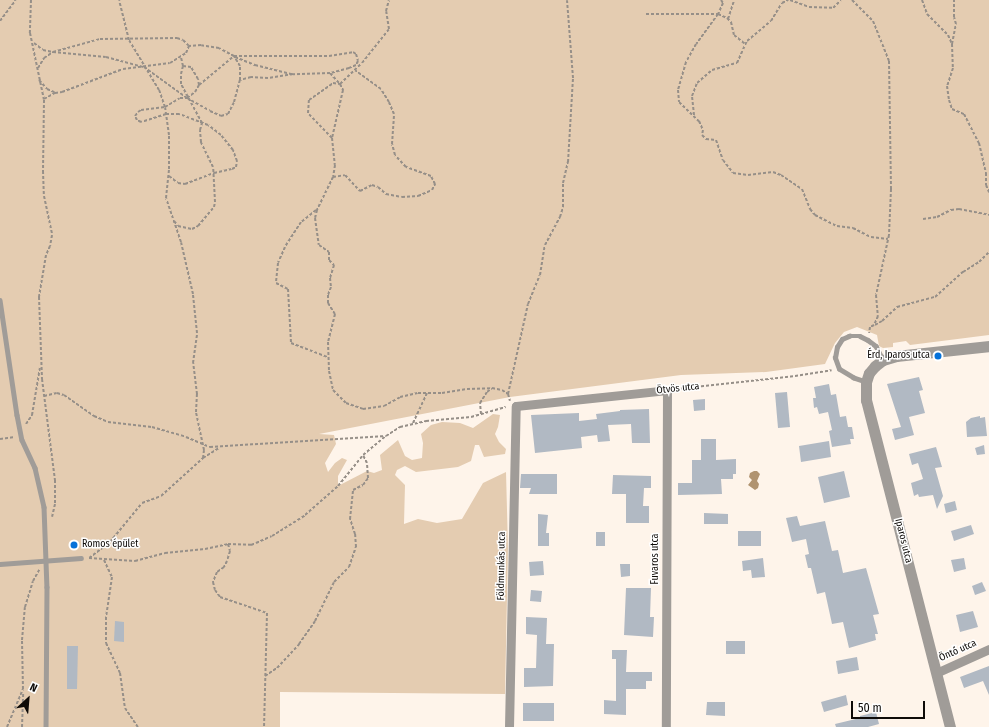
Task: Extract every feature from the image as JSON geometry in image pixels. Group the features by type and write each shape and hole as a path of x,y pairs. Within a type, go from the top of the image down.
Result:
{"street":[{"path":"866,382 869,373 882,360 896,356 989,346"},
{"name":"Iparos utca","path":"866,382 866,400 950,727"},
{"name":"Ötvös utca","path":"516,406 667,390"},
{"name":"Fuvaros utca","path":"666,727 667,390"},
{"name":"Földmunkás utca","path":"509,727 516,406"},
{"name":"Öntő utca","path":"936,673 989,649"}],"lane":[{"path":"0,300 16,415 41,491 46,539 46,727"},
{"path":"866,382 854,378 839,369 836,358 837,348 842,340 849,336 860,336 868,340 876,346 882,360"},
{"path":"0,564 81,558"}],"path":[{"path":"0,21 4,18 16,0"},
{"path":"31,0 30,33 34,43 38,68 38,79 44,100 44,196 52,235 50,246 46,254 39,296 44,396 55,480 55,504 52,518"},
{"path":"119,0 129,40 159,90 166,107 169,135 166,198 181,242 194,294 197,333 193,363 197,394 196,412 203,458"},
{"path":"340,84 362,63 389,29 386,11 389,0"},
{"path":"81,558 135,561 165,553 205,549 228,544 251,545 293,524 338,486 363,455 400,426 413,423 471,417 512,406 508,394 528,304 540,275 545,245 560,217 563,207 563,183 568,162 573,78 567,0"},
{"path":"721,0 723,3 718,14 696,44 686,62 678,90 679,102 699,121 703,130 702,135 706,139 716,140 722,160 732,173 748,175 773,172 781,175 802,189 810,209 815,215 837,226 853,228 871,237 888,239"},
{"path":"728,18 734,0"},
{"path":"694,116 692,96 697,83 712,70 736,63 747,41 771,21 782,2 789,0 801,5 817,8 833,8 841,0"},
{"path":"852,0 873,20 889,61 891,189 888,239 877,289 878,316 874,325"},
{"path":"922,0 927,14 948,35 952,44"},
{"path":"954,0 954,17 956,24 952,44 952,68 946,86 952,109 964,114 979,143 986,173 986,185 989,192"},
{"path":"646,14 718,14 728,18 731,22 734,35 745,44"},
{"path":"38,68 44,58 53,52 100,39 129,40 177,38 183,40 188,46"},
{"path":"34,43 43,50 106,57 144,67 187,98 221,116 228,114 234,102 240,80 240,66 234,56"},
{"path":"188,46 201,45 219,48 255,65 293,74"},
{"path":"44,100 55,93 62,92 123,69 170,63 186,53 188,46"},
{"path":"168,176 178,183 185,184 199,180 214,173 232,169 236,167 237,161 232,150 221,134 202,123 179,114 166,114 141,122 137,120 136,116 141,110 166,107 180,98 187,98 195,92 199,85 234,56 329,56 353,52 356,54 358,60 356,65 330,72 293,74 268,78 251,77 240,80"},
{"path":"173,221 178,226 192,229 198,226 214,207 213,167 201,142 200,130 202,123 180,84 183,66 181,57"},
{"path":"183,66 191,67 198,79 199,85"},
{"path":"333,177 345,175 360,191 372,185 378,186 386,194 402,197 418,196 432,190 435,184 431,176 406,167 395,155 392,144 394,114 389,102 381,89 355,70"},
{"path":"330,72 343,90 332,138 335,165 333,177 317,210 315,218 320,245 329,252 329,260 334,265 330,278 328,302 335,314 328,342 328,357 333,390 346,403 363,409 384,406 400,397 418,393 492,388 502,390 508,394"},
{"path":"38,79 48,89 55,93"},
{"path":"332,138 308,112 309,100 333,83 340,84"},
{"path":"923,219 938,217 951,210 959,209 989,215"},
{"path":"317,210 300,222 293,231 278,263 276,283 288,289 291,343 328,357"},
{"path":"868,340 870,327 882,321 897,307 935,297 963,272 980,262 989,252"},
{"path":"0,439 19,436 32,415 41,360"},
{"name":"Ötvös utca","path":"667,390 795,376 839,369"},
{"path":"481,414 480,403 486,392 492,388"},
{"path":"44,396 57,393 64,395 94,416 108,422 152,427 210,447 221,448 249,443 386,436"},
{"path":"413,423 427,393"},
{"path":"89,558 110,542 142,503 161,496 203,458 221,448"},
{"path":"265,676 277,668 299,644 314,621 334,582 349,567 356,547 355,534 350,519 353,490 363,485 368,478 367,463 363,455"},
{"path":"228,544 230,551 227,561 224,567 217,572 213,582 215,590 220,596 267,613 264,727"},
{"path":"104,560 112,577 106,617 106,643 120,672 125,708 138,727"},
{"path":"22,727 22,640 25,607 33,581 45,561"},
{"path":"7,727 23,689"}],"shaded area":[{"path":"0,0 989,0 989,335 910,345 906,341 893,343 893,347 883,348 879,346 877,335 857,327 844,332 835,343 825,364 766,372 681,375 510,397 319,434 334,435 336,444 325,463 328,472 335,463 342,458 347,460 338,476 338,486 367,471 374,473 382,470 380,455 398,440 405,456 412,460 422,458 423,443 421,434 431,425 442,422 460,423 473,428 493,414 500,415 495,434 499,442 506,449 505,454 484,457 479,445 475,445 471,461 458,467 416,472 405,466 397,470 395,475 405,485 404,524 418,519 437,523 462,519 483,483 506,472 508,548 505,694 280,692 280,727 0,727"},
{"path":"757,471 760,474 757,481 759,484 758,488 755,490 748,485 752,480 749,477 750,473"}],"building":[{"path":"919,377 923,390 919,391 925,413 909,417 914,435 895,440 892,429 901,427 887,384"},
{"path":"829,384 831,395 836,394 840,417 846,416 848,427 852,427 854,439 850,439 851,444 832,447 829,431 832,430 828,412 819,414 817,407 814,408 813,398 816,398 814,387"},
{"path":"787,392 790,427 778,428 775,393"},
{"path":"705,399 705,410 694,411 693,400"},
{"path":"649,409 650,443 632,443 631,424 608,425 610,441 598,442 597,435 581,437 582,448 535,453 531,415 579,413 579,421 597,419 596,414 620,410"},
{"path":"980,416 980,418 985,417 987,436 967,437 966,422 971,418"},
{"path":"701,439 716,439 716,460 736,459 736,474 733,474 733,479 721,479 722,494 678,495 678,483 692,483 692,460 701,460"},
{"path":"829,441 831,457 801,462 799,446"},
{"path":"984,445 985,454 977,455 975,448"},
{"path":"936,447 942,467 935,468 943,496 937,509 933,495 919,497 918,494 914,496 911,483 923,479 918,463 912,465 909,454"},
{"path":"844,471 850,497 824,503 818,477"},
{"path":"521,474 557,474 557,494 529,494 531,488 520,488"},
{"path":"613,475 651,476 651,488 644,488 643,506 649,506 649,523 626,523 626,494 612,494"},
{"path":"955,501 957,510 946,513 944,504"},
{"path":"704,513 728,514 728,524 704,524"},
{"path":"538,514 548,515 546,533 549,533 549,546 538,546"},
{"path":"797,516 800,526 825,521 832,551 838,550 843,573 866,568 879,614 873,615 878,634 875,634 876,640 849,648 843,622 832,624 825,592 817,594 811,568 808,568 805,555 809,554 806,539 792,542 786,518"},
{"path":"971,525 974,534 954,541 951,531"},
{"path":"738,531 761,531 761,546 738,546"},
{"path":"596,532 605,532 605,546 596,546"},
{"path":"763,558 765,577 752,578 751,570 743,571 742,561"},
{"path":"964,558 966,569 954,572 951,560"},
{"path":"543,561 544,575 530,576 529,562"},
{"path":"620,564 630,564 630,576 621,577"},
{"path":"982,582 986,591 975,595 972,586"},
{"path":"626,588 651,588 650,617 654,617 653,637 624,635"},
{"path":"531,590 542,591 541,602 530,601"},
{"path":"973,611 978,627 960,632 956,615"},
{"path":"526,617 547,618 546,644 554,644 553,686 524,687 524,668 536,668 537,635 526,634"},
{"path":"115,621 124,622 124,642 114,641"},
{"path":"726,641 745,641 745,654 726,654"},
{"path":"67,646 78,646 77,689 67,689"},
{"path":"612,650 627,650 626,672 652,672 652,681 646,681 646,689 626,689 626,715 604,714 604,700 616,701 616,659 612,659"},
{"path":"857,657 859,670 838,674 836,661"},
{"path":"989,666 989,695 983,681 964,688 960,677"},
{"path":"846,695 848,705 824,712 821,702"},
{"path":"707,702 725,702 725,716 706,715"},
{"path":"523,703 554,703 554,721 523,721"},
{"path":"876,712 879,724 868,727 836,727 835,724 860,718 860,716"}],"place":[{"name":"Érd, Iparos utca","path":"938,356"},
{"name":"Romos épület","path":"74,545"}]}
